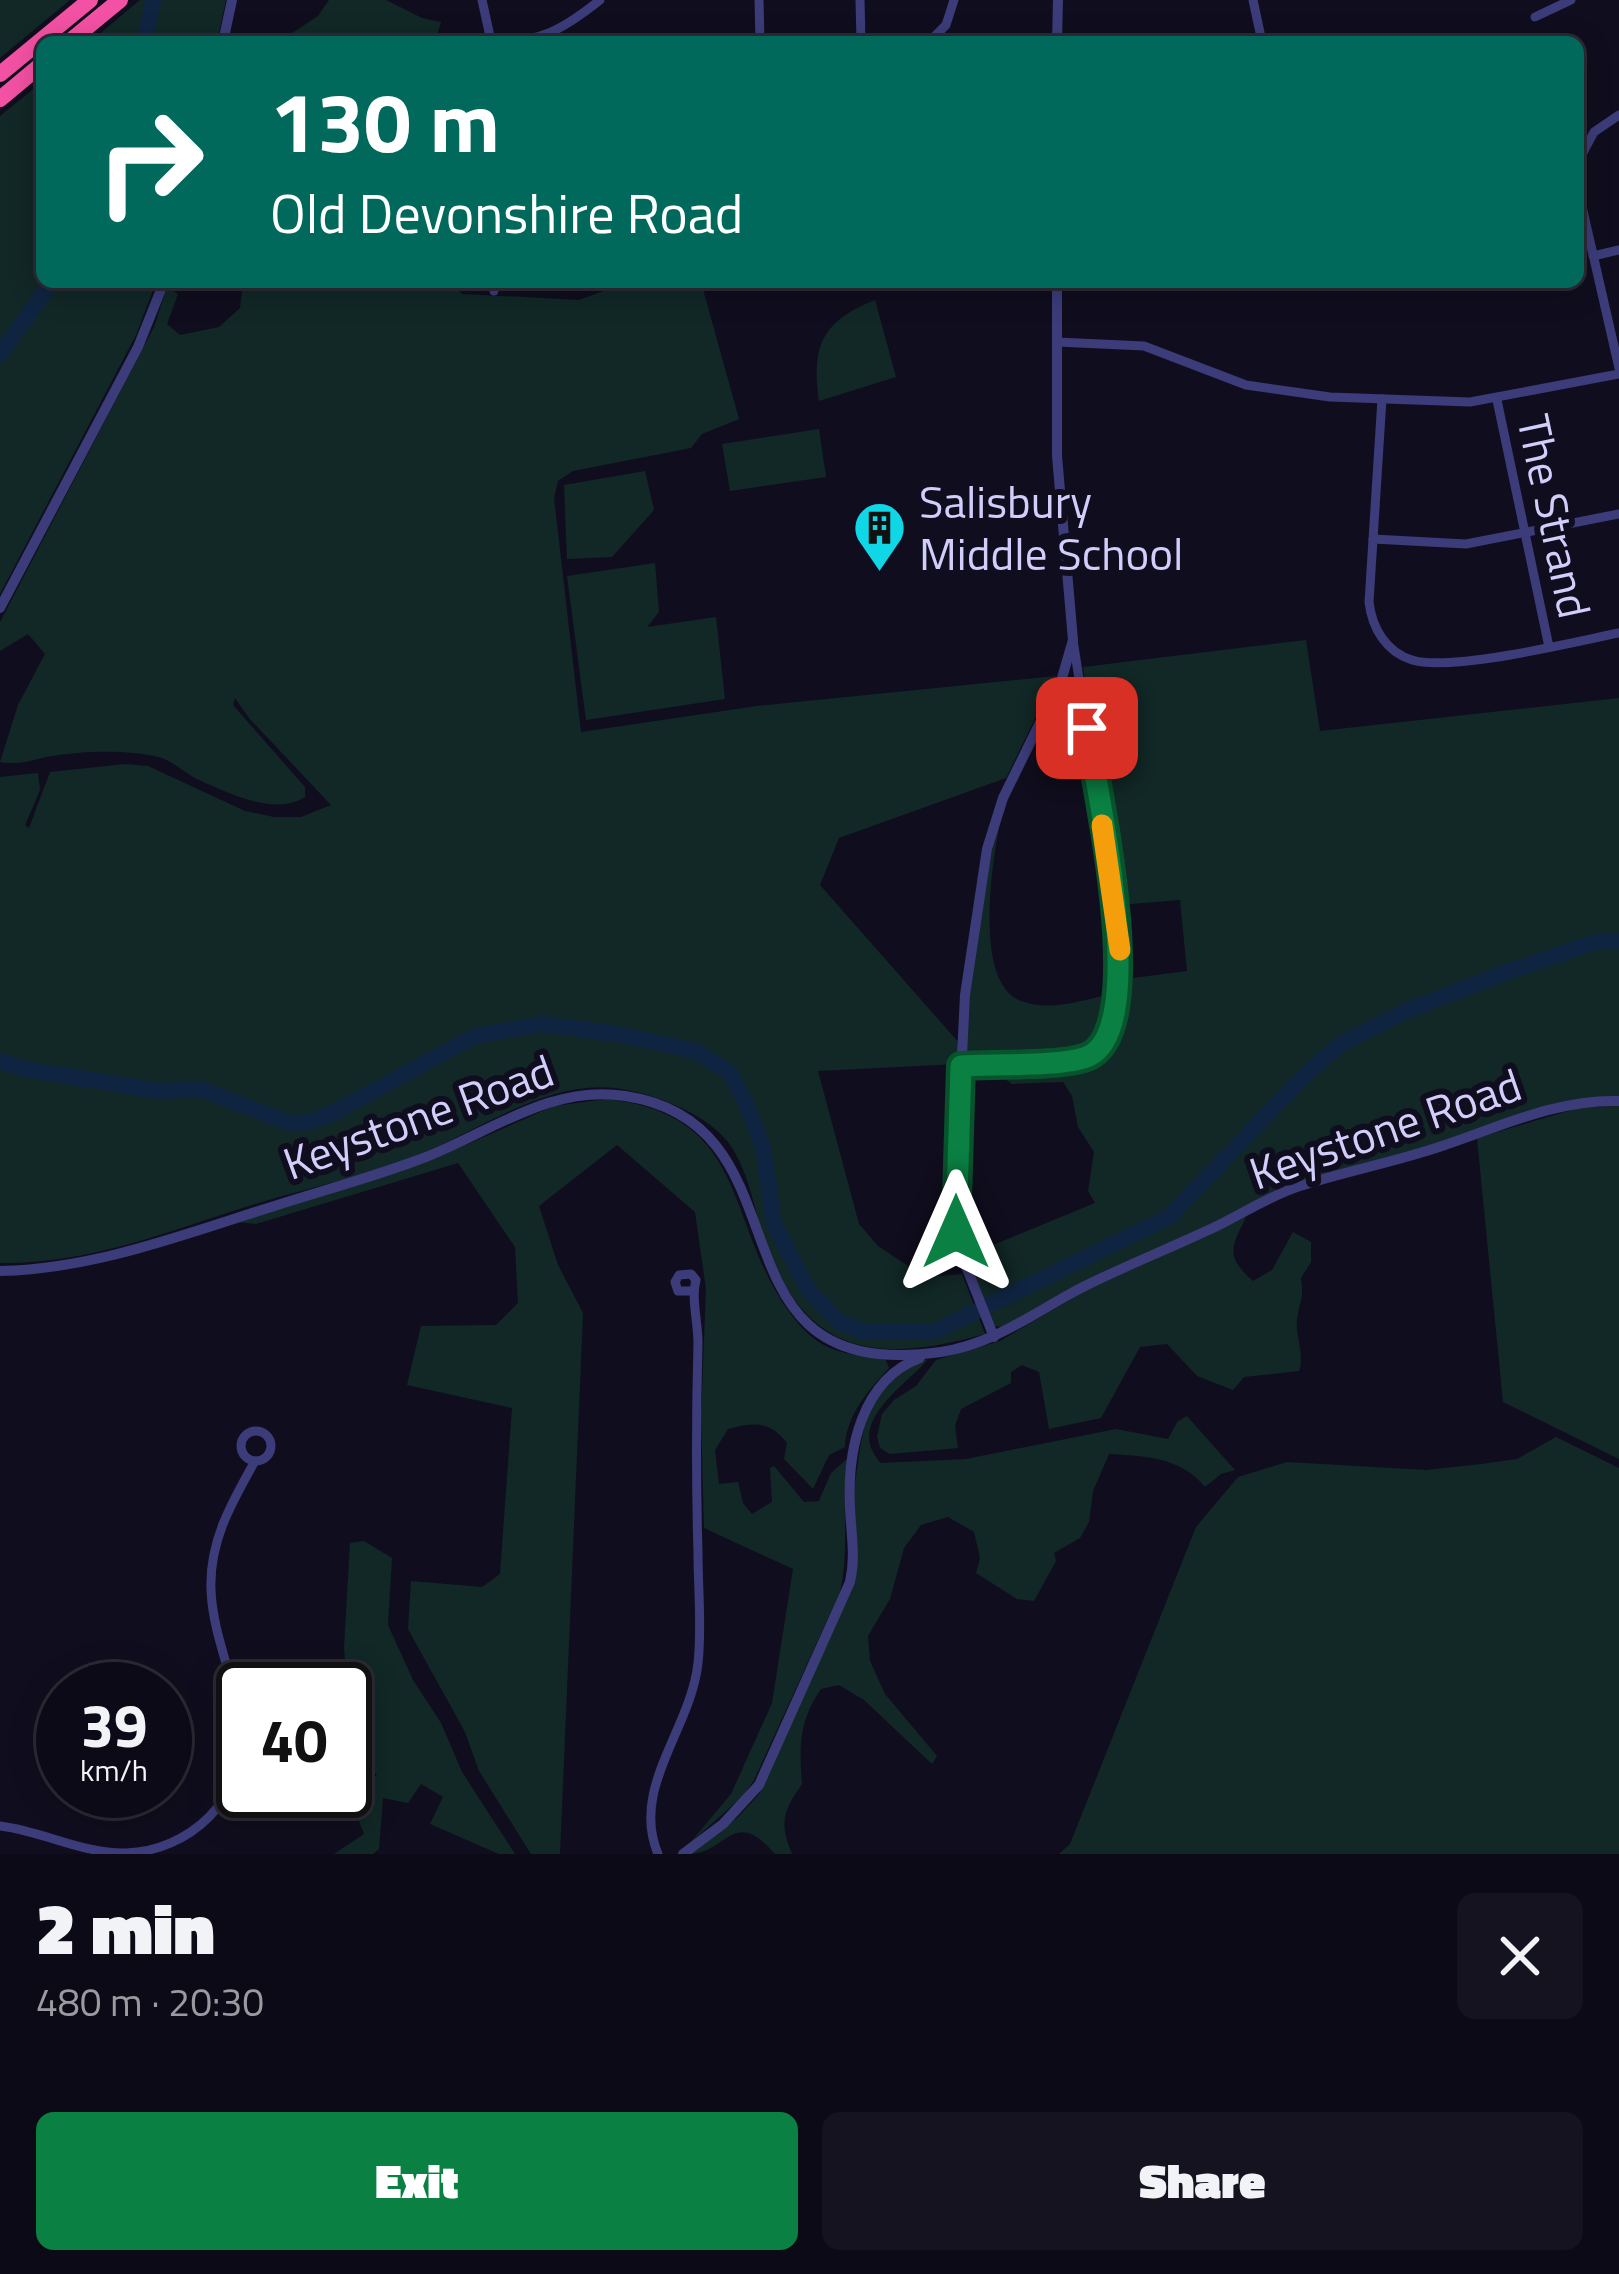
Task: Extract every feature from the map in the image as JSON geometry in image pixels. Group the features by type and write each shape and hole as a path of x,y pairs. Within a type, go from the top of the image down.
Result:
{"highway":[{"path":"46,36 90,0"},
{"path":"76,36 120,0"},
{"path":"0,74 36,44"},
{"path":"0,99 36,69"}],"street":[{"path":"225,36 232,0"},
{"path":"482,0 490,36"},
{"path":"543,36 600,0"},
{"path":"759,0 760,36"},
{"path":"860,0 861,36"},
{"path":"934,36 946,25 954,0"},
{"path":"1057,36 1058,0"},
{"path":"1253,0 1261,36"},
{"path":"1535,17 1570,0"},
{"path":"1584,151 1594,132 1619,115"},
{"path":"1057,342 1144,346 1273,392 1452,403 1497,400 1619,371 1584,216"},
{"path":"1593,256 1619,250"},
{"path":"0,608 138,347 162,288"},
{"path":"961,1066 1077,1060 1095,1052 1110,1032 1119,977 1118,930 1073,640 1059,489 1057,288"},
{"path":"1382,399 1370,613 1379,635 1394,650 1414,660 1434,662 1619,633"},
{"name":"The Strand","path":"1497,400 1550,647"},
{"path":"1373,539 1466,544 1619,514"},
{"path":"992,1333 968,1274 954,1216 965,995 991,831 1062,678 1073,640"},
{"name":"Keystone Road","path":"0,1271 91,1263 423,1159 546,1104 624,1095 676,1114 722,1150 737,1174 780,1288 820,1336 853,1351 935,1352 992,1333 1288,1190 1407,1158 1538,1113 1589,1101 1619,1101"},
{"path":"658,1854 649,1826 650,1802 688,1707 699,1650 698,1319 692,1291"},
{"path":"683,1854 723,1824 759,1785 845,1596 854,1556 849,1496 856,1434 867,1406 899,1368 935,1352"},
{"path":"0,1826 100,1851 133,1853 165,1846 191,1832 225,1797 238,1766 242,1721 216,1624 211,1573 222,1522 255,1461"}],"green space":[{"path":"0,0 70,0 0,58"},
{"path":"140,0 226,0 218,36 97,36"},
{"path":"329,0 386,0 441,22 437,36 293,36"},
{"path":"36,87 36,288 154,288 136,335 0,594 0,116"},
{"path":"167,288 178,294 167,324 180,335 219,327 240,308 242,288 457,288 462,294 579,300 612,288 703,288 739,419 702,434 691,448 573,471 558,481 554,498 581,732 757,706 1056,676 1006,778 839,838 820,885 960,1044 959,1064 818,1071 859,1224 878,1246 925,1277 962,1274 985,1334 945,1344 877,1348 847,1341 822,1327 799,1305 779,1275 745,1175 728,1142 676,1106 615,1088 589,1088 539,1099 400,1162 129,1244 66,1258 0,1263 0,777 38,773 40,790 25,825 29,828 50,772 125,764 148,766 245,811 274,817 301,817 331,805 235,698 233,705 305,787 305,797 280,804 252,801 146,754 88,752 0,762 18,705 45,654 28,634 0,651 0,622 154,327"},
{"path":"875,300 896,377 819,401 817,365 824,338 843,317"},
{"path":"819,429 826,477 730,491 722,444"},
{"path":"645,471 654,510 612,557 567,559 564,485"},
{"path":"655,563 659,612 647,627 716,617 725,699 586,720 567,576"},
{"path":"1306,640 1320,731 1619,698 1619,1096 1575,1101 1327,1173 1003,1327 995,1326 966,1256 1095,1203 1088,1191 1094,1152 1078,1127 1072,1096 1063,1082 1012,1084 988,1067 1089,1064 1113,1037 1125,979 1187,971 1180,900 1119,905 1083,667"},
{"path":"1003,810 991,884 996,969 1005,989 1032,1004 1066,1004 1112,994 1100,1035 1084,1055 974,1062 966,1056 977,932"},
{"path":"606,1099 651,1108 685,1125 725,1173 764,1269 796,1320 822,1344 844,1353 885,1358 889,1368 860,1404 849,1424 845,1447 829,1455 813,1489 784,1459 787,1443 768,1427 728,1429 715,1450 719,1484 738,1482 743,1503 752,1514 772,1502 770,1468 774,1466 804,1502 819,1501 831,1473 847,1459 844,1559 840,1592 754,1780 743,1796 690,1843 731,1794 772,1703 793,1569 704,1528 701,1416 706,1289 695,1212 617,1145 539,1206 558,1265 583,1313 560,1854 531,1854 479,1771 465,1732 408,1629 411,1581 482,1587 500,1574 512,1408 407,1385 421,1326 496,1325 518,1303 515,1247 458,1163 256,1224 236,1222 425,1163 554,1106"},
{"path":"1619,1106 1619,1459 1503,1402 1477,1138 1582,1107"},
{"path":"1246,1217 1233,1251 1238,1265 1253,1281 1272,1270 1293,1232 1311,1242 1297,1319 1299,1371 1244,1377 1233,1390 1197,1376 1167,1344 1140,1347 1101,1418 1049,1429 1039,1372 1022,1365 1011,1372 1011,1383 961,1409 955,1426 958,1448 890,1454 880,1448 877,1437 882,1414 916,1386 936,1360 1000,1341 1085,1291"},
{"path":"928,1359 873,1420 871,1448 881,1463 966,1459 1116,1429 1168,1439 1177,1422 1187,1416 1235,1470 1205,1487 1174,1464 1109,1454 1093,1491 1089,1522 1080,1538 1054,1553 1056,1561 1034,1601 1017,1599 976,1573 980,1558 974,1532 948,1517 921,1525 904,1548 890,1599 868,1636 870,1661 885,1694 937,1756 932,1764 864,1700 839,1685 821,1689 802,1735 802,1784 785,1817 792,1854 775,1854 761,1840 739,1832 688,1854 738,1817 759,1794 853,1586 857,1557 854,1493 870,1413 897,1377"},
{"path":"1556,1437 1619,1468 1619,1854 1059,1854 1070,1844 1196,1527 1238,1477 1287,1462 1426,1470 1481,1464 1517,1459"},
{"path":"364,1541 392,1558 388,1625 462,1772 515,1854 499,1854 430,1824 443,1797 421,1784 408,1803 383,1798 379,1849 373,1854 334,1854 364,1834 358,1818 372,1818 372,1779 377,1775 372,1771 372,1662 345,1662 350,1543"}],"waterway":[{"path":"146,36 153,0"},
{"path":"0,354 48,288"},
{"path":"0,1061 160,1091 201,1089 289,1123 309,1122 335,1112 475,1036 542,1024 695,1051 730,1073 748,1108 763,1148 774,1224 809,1291 839,1322 865,1332 936,1331 1169,1217 1304,1076 1342,1043 1406,1011 1507,972 1596,942 1619,941"}],"slow traffic":[{"path":"1102,825 1120,950"}],"place":[{"name":"Salisbury Middle School","path":"880,573"}],"route":[{"path":"956,1232 961,1066 1077,1060 1095,1052 1110,1032 1120,951 1087,728"}]}
